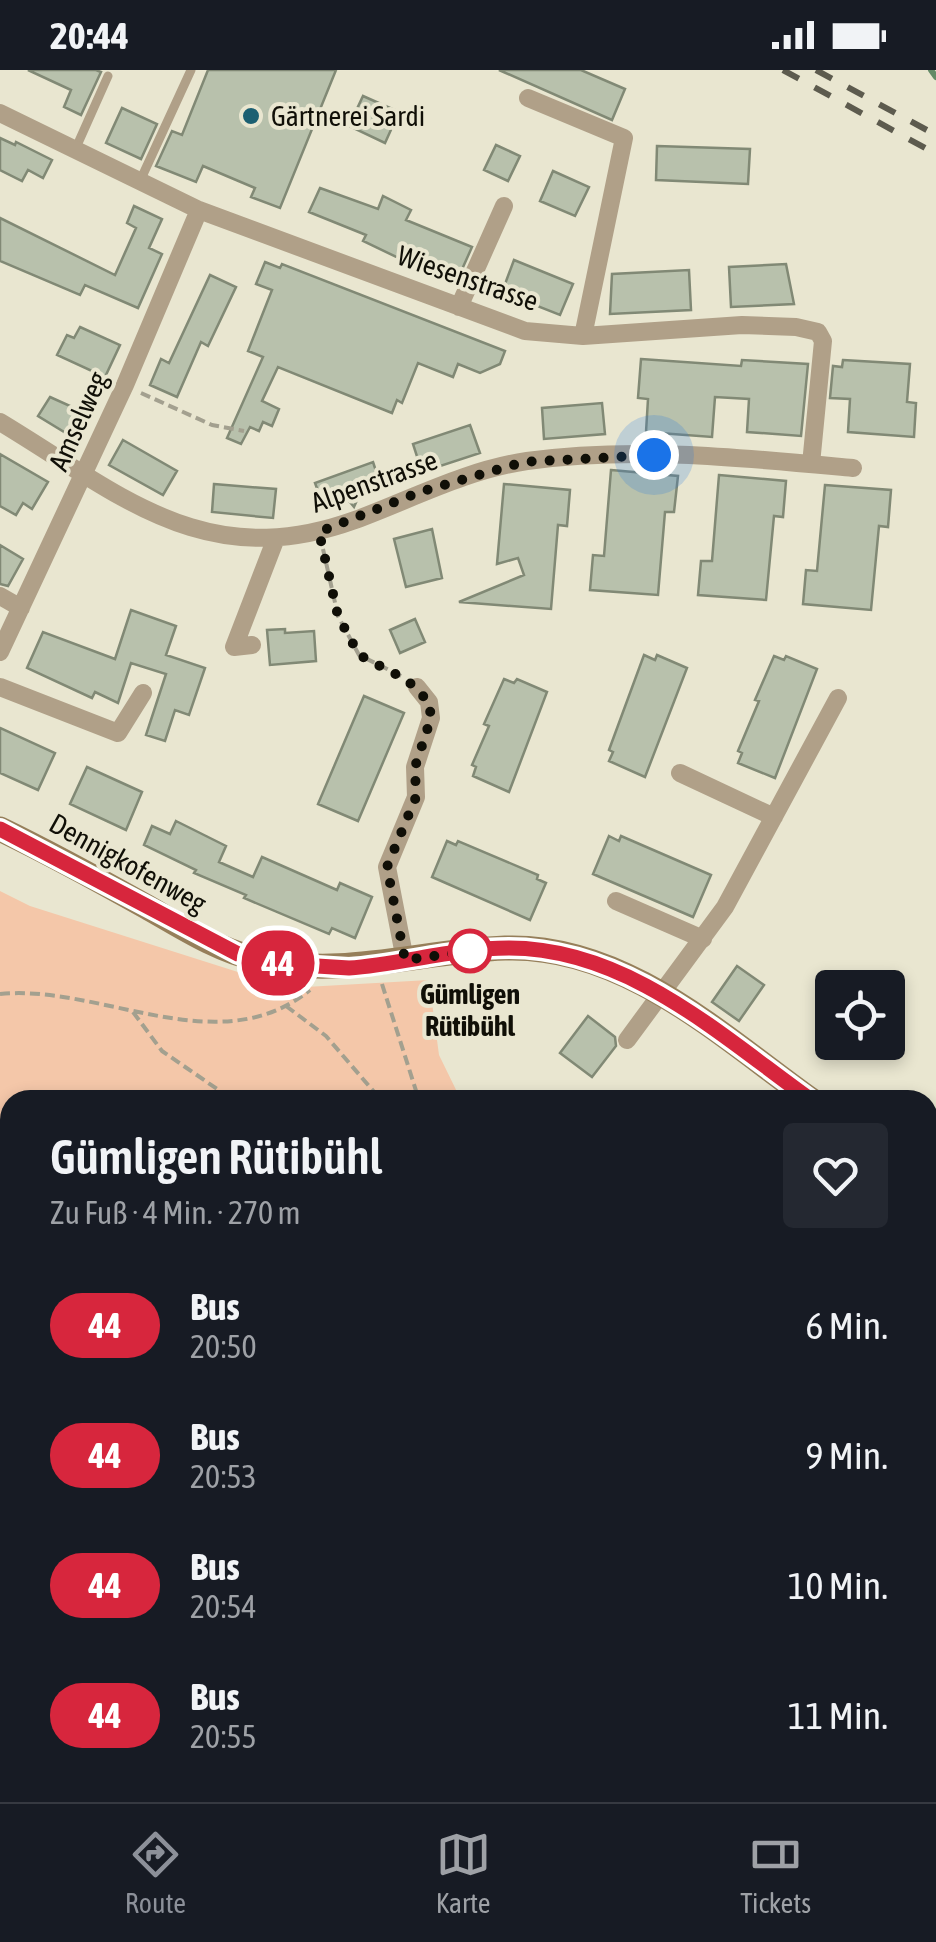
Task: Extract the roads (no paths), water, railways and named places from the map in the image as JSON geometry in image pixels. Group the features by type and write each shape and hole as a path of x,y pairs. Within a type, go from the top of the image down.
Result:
{"street":[{"path":"528,98 624,138 583,336"},
{"name":"Wiesenstrasse","path":"0,113 199,210 525,331 583,336 742,325 796,326 818,332 823,342 811,464"},
{"path":"459,307 504,206"},
{"name":"Amselweg","path":"0,652 125,385 199,210"},
{"name":"Alpenstrasse","path":"0,422 144,512 218,535 276,538 319,532 420,492 524,462 622,454 853,468"},
{"path":"252,645 234,647 276,538"},
{"path":"0,596 21,608"},
{"path":"0,687 118,734 143,693"},
{"path":"405,960 387,867 416,797 415,767 431,718 429,702 417,688"},
{"path":"627,1040 703,939 838,698"},
{"path":"680,774 774,817"},
{"name":"Dennigkofenweg","path":"0,829 238,954 324,968 376,966 486,950 541,950 599,964 662,994 797,1090"},
{"path":"616,901 703,939"}],"lane":[{"path":"140,182 191,70"},
{"path":"75,150 108,76"}],"waterway":[{"path":"931,70 936,77"}],"railway":[{"path":"783,70 936,154"},
{"path":"816,70 936,135"}],"place":[{"name":"Gärtnerei Sardi","path":"251,116"},
{"name":"Gümligen Rütibühl","path":"470,951"}]}
